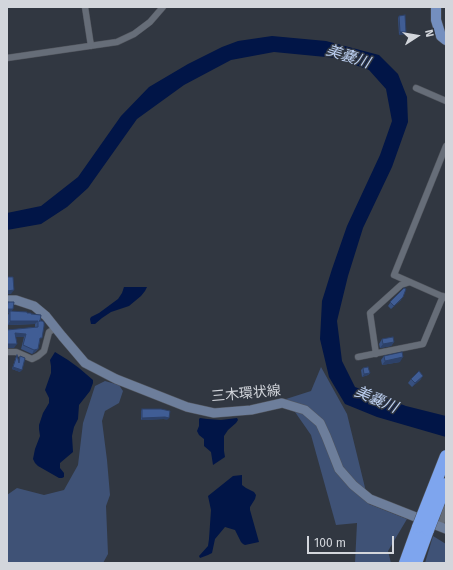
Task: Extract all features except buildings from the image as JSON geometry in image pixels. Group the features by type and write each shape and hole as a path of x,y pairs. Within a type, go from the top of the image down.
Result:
{"highway":[{"path":"416,563 423,529 446,456"},
{"path":"405,563 446,484"}],"main road":[{"path":"436,7 436,20 441,36 446,40"},
{"name":"三木環状線","path":"7,300 16,300 34,306 46,316 85,363 116,379 186,407 214,413 251,410 282,403 305,410 320,423 340,469 353,485 370,500 443,528"}],"street":[{"path":"85,7 91,46"},
{"path":"7,58 117,42 134,34 150,22 163,7"},
{"path":"416,88 446,101"},
{"path":"358,357 423,344 444,297 394,275 446,146"},
{"path":"376,354 370,313 401,285 410,282"},
{"path":"7,352 16,352 32,358 38,356 44,351 49,332 56,328"},
{"path":"443,528 446,508"}],"shaded area":[{"path":"321,367 347,414 369,504 407,519 388,551 391,563 355,563 357,523 336,525 311,435 286,399 311,391"},
{"path":"105,381 119,385 123,391 119,403 105,411 102,421 110,495 106,506 108,554 103,563 7,563 7,495 17,488 44,495 64,490 78,465 83,423 95,386"},
{"path":"433,536 446,544 446,563 425,563"}],"water":[{"name":"美嚢川","path":"272,36 326,41 379,55 398,74 407,97 408,122 392,167 363,228 348,276 337,321 342,361 355,387 406,406 446,416 446,437 377,417 345,404 329,377 320,339 322,301 332,269 347,226 380,155 392,121 386,89 369,70 336,58 274,52 231,60 184,85 137,119 88,188 67,207 41,224 7,230 7,213 41,206 78,177 121,116 149,87 188,64 222,47 238,41"},
{"path":"124,287 147,287 141,296 129,306 111,312 95,324 91,324 91,317 118,299"},
{"path":"55,352 79,368 93,380 90,391 79,405 78,419 72,436 73,452 60,463 60,468 64,473 64,477 62,478 59,478 38,466 33,459 40,436 39,425 43,413 49,403 49,398 45,390 51,373 50,360"},
{"path":"200,418 221,420 237,418 238,420 224,436 225,457 213,465 211,452 204,446 204,439 197,431"},
{"path":"242,475 242,485 254,492 256,495 250,510 259,542 245,545 241,542 235,530 225,527 215,539 212,553 200,558 199,556 208,546 209,539 211,510 208,496 233,476"}]}
